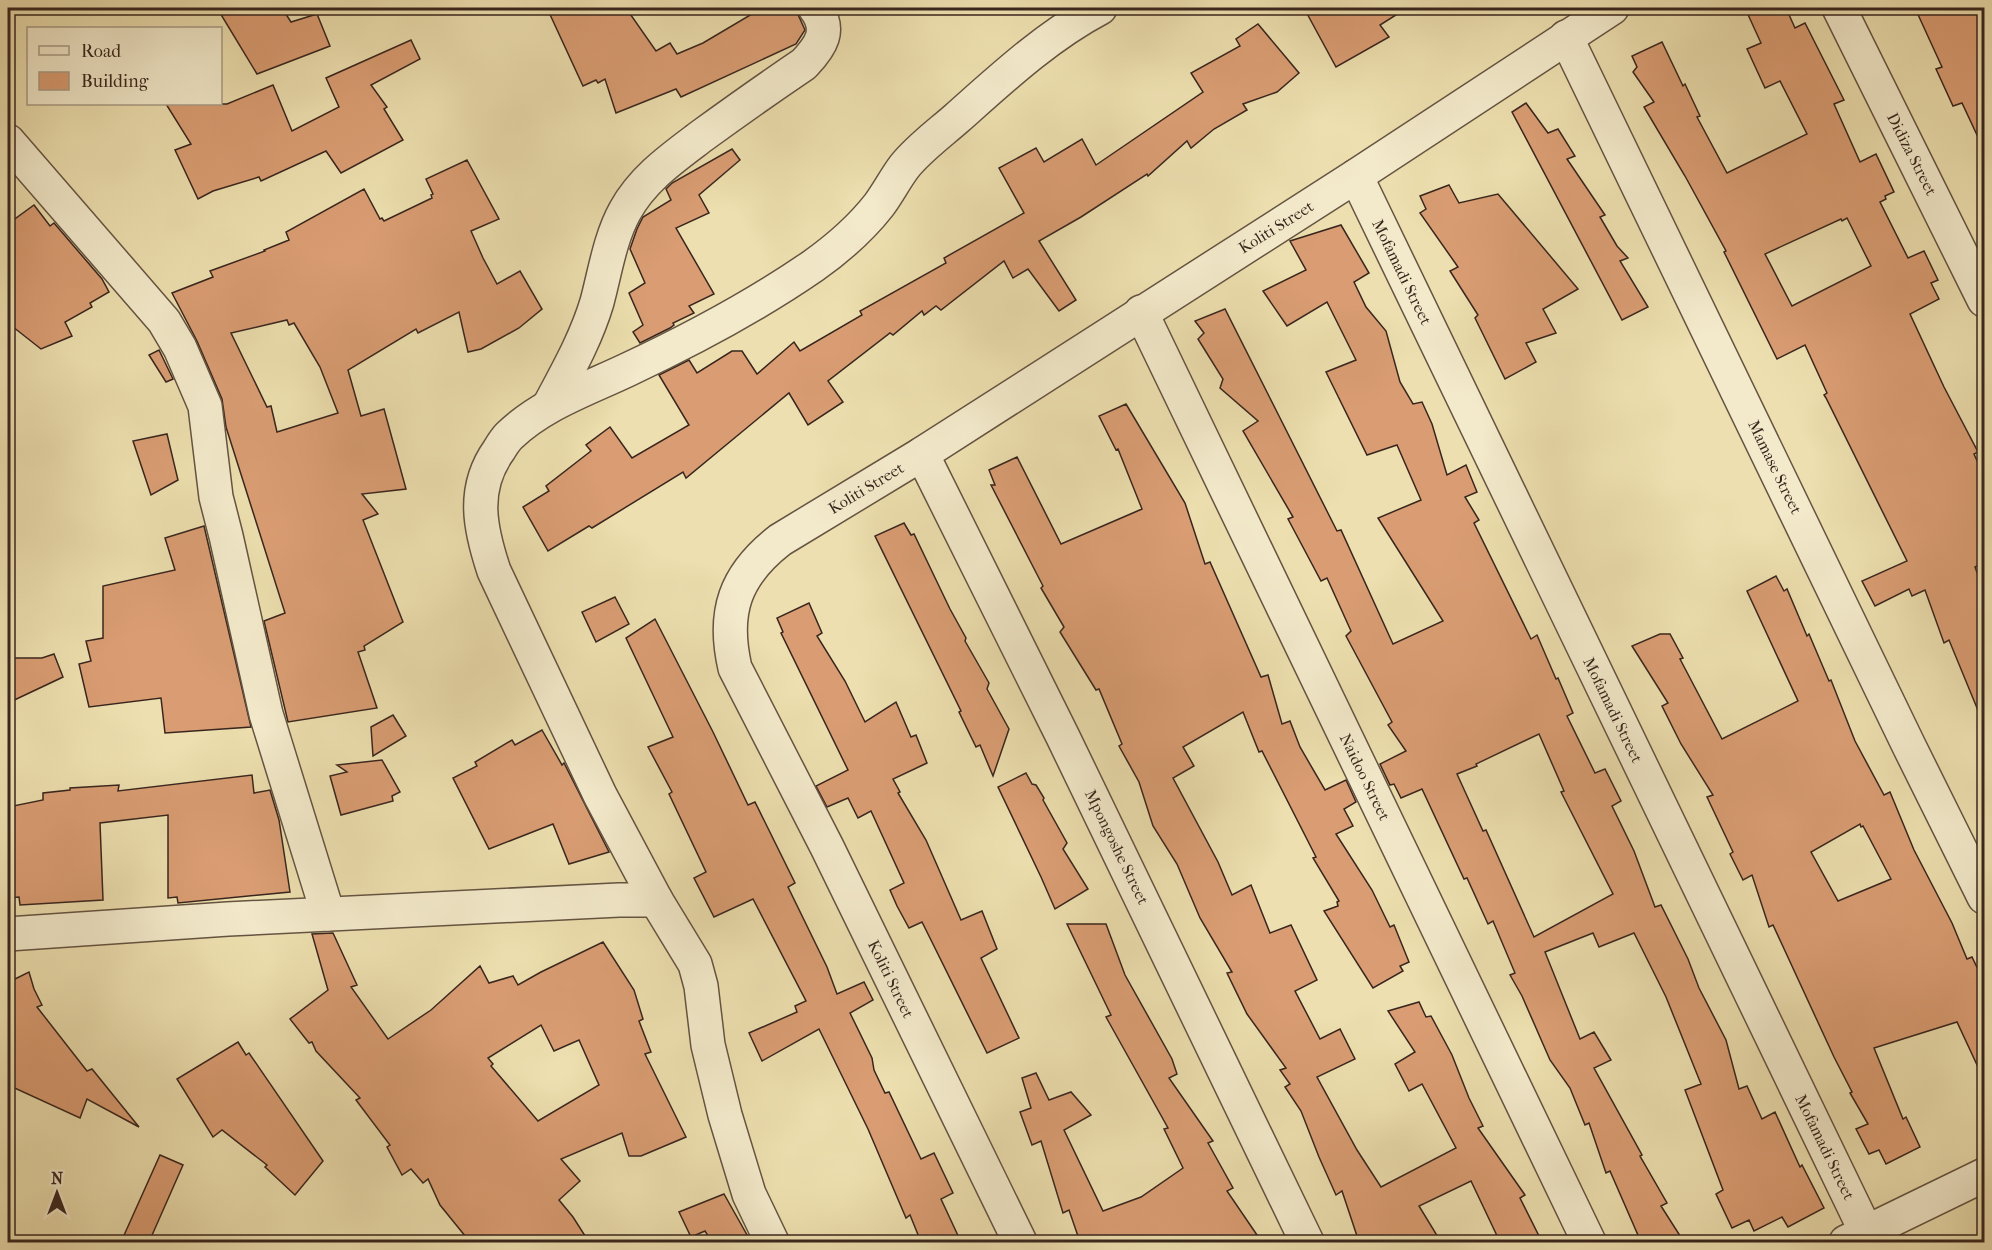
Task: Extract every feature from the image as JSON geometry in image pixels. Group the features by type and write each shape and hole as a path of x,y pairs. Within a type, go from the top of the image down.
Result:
{"street":[{"path":"549,406 579,350 596,303 614,239 624,212 637,191 679,153 804,64 822,41 824,25 815,8"},
{"path":"772,1242 749,1194 724,1115 710,1054 701,986 695,964 656,900 600,795 494,571 483,540 482,484 490,462 508,436 549,406 629,369 724,320 812,267 839,247 879,206 904,166 1042,46 1080,18 1100,8"},
{"name":"Koliti Street","path":"1020,1242 827,847 735,668 729,622 734,599 742,580 762,554 780,540 922,454 1356,176 1612,8"},
{"name":"Didiza Street","path":"1839,8 1984,300"},
{"name":"Mamase Street","path":"1566,37 1984,897"},
{"path":"8,141 164,321 196,381 205,406 216,497 266,714 327,915"},
{"name":"Mofamadi Street","path":"1356,176 1861,1239"},
{"name":"Naidoo Street","path":"1141,312 1589,1242"},
{"name":"Mpongoshe Street","path":"922,454 1063,737 1307,1242"},
{"path":"8,934 228,919 656,900"},
{"path":"1861,1239 1984,1175"}],"building":[{"path":"217,8 282,8 291,22 317,14 330,46 257,74"},
{"path":"547,8 626,8 656,51 670,43 677,54 703,43 762,8 795,8 805,30 796,44 681,97 676,89 616,113 605,79 583,86"},
{"path":"1304,8 1407,8 1380,25 1389,37 1336,67"},
{"path":"1745,8 1786,8 1795,28 1805,23 1844,100 1834,104 1860,162 1876,154 1894,192 1885,196 1886,199 1880,202 1908,258 1924,251 1938,280 1931,283 1939,299 1910,314 1978,452 1974,454 1984,476 1984,563 1975,567 1984,592 1984,725 1949,640 1944,643 1925,590 1912,596 1909,589 1875,606 1862,581 1907,561 1824,395 1827,393 1805,345 1777,359 1724,252 1726,251 1644,107 1654,102 1633,72 1637,67 1632,56 1662,42 1700,116 1697,117 1727,173 1807,134 1780,81 1765,88 1747,49 1761,43","holes":["1847,218 1871,266 1792,306 1765,254"]},
{"path":"1915,8 1976,8 1984,26 1984,150 1962,103 1953,106 1936,69 1942,67"},
{"path":"1258,24 1299,73 1277,92 1243,104 1247,110 1214,129 1191,148 1187,141 1148,176 1147,174 1039,241 1076,300 1059,311 1028,269 1013,278 1004,261 941,310 936,306 924,315 922,311 893,335 890,333 828,381 843,402 808,425 789,393 686,478 683,472 592,528 589,526 548,551 523,507 549,491 546,486 591,451 586,445 610,427 632,458 689,425 659,375 689,360 697,373 732,351 742,351 757,374 794,342 800,351 862,315 860,311 946,263 944,258 1024,213 999,168 1036,148 1044,162 1082,139 1096,165 1203,92 1191,73 1240,46 1236,39"},
{"path":"411,40 420,59 371,85 387,107 384,109 403,140 341,173 326,151 261,181 259,177 213,191 198,199 175,150 191,144 167,105 222,105 273,85 292,131 339,107 326,78"},
{"path":"1526,103 1548,133 1558,129 1575,156 1567,159 1605,215 1600,217 1617,246 1628,258 1620,261 1648,307 1622,320 1512,112"},
{"path":"732,149 740,160 699,195 709,213 676,228 714,294 689,306 694,313 640,343 633,332 643,325 629,293 645,283 630,249 637,229 643,217 671,200 666,189 672,183"},
{"path":"467,160 499,219 471,231 483,258 497,284 520,271 542,309 519,328 481,349 468,352 459,312 418,333 416,329 348,370 361,416 384,409 406,489 362,494 378,514 363,520 403,622 364,646 365,650 358,652 377,708 288,722 264,621 285,613 226,427 222,399 197,341 172,293 213,277 210,271 289,240 286,232 364,189 380,219 384,221 432,198 433,194 426,179","holes":["287,320 289,325 294,323 320,367 338,413 277,432 271,406 267,407 231,333"]},
{"path":"1449,185 1459,203 1498,194 1578,289 1543,309 1556,333 1526,343 1536,362 1505,379 1475,318 1478,315 1450,271 1458,267 1420,213 1426,209 1420,196"},
{"path":"34,205 50,226 54,223 102,279 109,292 90,303 92,307 65,322 72,336 41,349 8,323 8,224"},
{"path":"1341,225 1369,273 1354,282 1366,307 1386,331 1400,382 1413,404 1422,402 1432,424 1447,475 1466,465 1477,492 1465,497 1479,520 1474,523 1531,639 1537,635 1556,679 1558,678 1573,713 1567,716 1595,773 1605,769 1621,801 1612,806 1634,851 1655,907 1661,905 1726,1040 1739,1089 1747,1086 1762,1119 1775,1112 1800,1167 1802,1165 1824,1208 1788,1227 1782,1217 1754,1231 1749,1220 1732,1228 1716,1194 1723,1190 1685,1090 1701,1084 1666,997 1634,933 1599,947 1593,933 1545,952 1580,1039 1594,1032 1611,1060 1594,1068 1667,1203 1661,1206 1684,1242 1641,1242 1610,1171 1606,1173 1589,1123 1585,1125 1570,1088 1550,1060 1522,996 1510,975 1515,973 1493,921 1488,924 1422,789 1401,798 1394,784 1390,785 1380,764 1406,751 1388,725 1392,722 1346,636 1351,631 1327,578 1321,581 1288,519 1293,517 1243,431 1258,421 1220,388 1223,379 1198,339 1204,333 1195,321 1225,309 1337,531 1341,530 1393,644 1443,621 1378,518 1421,500 1397,445 1367,455 1326,372 1356,360 1327,302 1287,326 1263,291 1306,270 1290,241","holes":["1539,734 1564,791 1561,792 1613,894 1534,937 1486,830 1483,831 1457,774"]},
{"path":"159,350 173,379 166,382 149,355"},
{"path":"1126,404 1185,503 1205,564 1210,562 1261,677 1268,675 1282,724 1290,721 1300,747 1325,790 1346,780 1356,802 1344,809 1353,826 1336,834 1372,890 1390,927 1394,925 1409,962 1400,966 1403,971 1373,988 1324,911 1338,906 1339,901 1313,858 1316,857 1262,751 1259,752 1243,712 1183,747 1194,766 1173,778 1218,862 1232,895 1251,885 1270,933 1291,925 1317,980 1295,991 1320,1039 1340,1029 1355,1059 1317,1077 1357,1150 1381,1187 1456,1148 1422,1084 1409,1091 1395,1064 1415,1052 1388,1011 1419,1002 1426,1017 1431,1016 1452,1055 1483,1126 1478,1128 1525,1195 1520,1198 1542,1242 1500,1242 1471,1181 1419,1206 1441,1242 1359,1242 1342,1191 1336,1195 1301,1111 1285,1087 1290,1084 1280,1070 1286,1068 1247,1014 1227,973 1232,972 1200,918 1177,864 1153,826 1139,782 1119,746 1122,744 1099,689 1096,690 1060,632 1064,627 1041,588 1043,586 991,485 995,485 989,470 1017,457 1061,544 1142,509 1118,449 1116,450 1099,416"},
{"path":"167,434 178,480 151,495 133,441"},
{"path":"904,523 911,535 914,534 966,638 965,641 989,683 987,689 1009,729 993,776 980,745 976,747 959,712 961,711 875,536"},
{"path":"204,526 251,727 165,733 161,698 89,707 79,664 91,661 86,641 103,638 103,586 175,570 165,538"},
{"path":"1776,576 1784,591 1787,589 1807,636 1809,634 1829,681 1831,680 1855,741 1884,795 1890,792 1914,850 1952,923 1967,959 1972,957 1984,982 1984,1080 1957,1022 1874,1048 1903,1119 1906,1117 1920,1147 1886,1164 1879,1150 1869,1154 1856,1129 1868,1124 1850,1093 1852,1092 1773,925 1769,927 1752,875 1743,880 1730,854 1733,852 1707,797 1713,795 1681,744 1662,706 1668,703 1632,646 1660,634 1670,634 1683,658 1680,659 1722,739 1798,701 1747,591","holes":["1860,824 1861,827 1863,826 1891,879 1838,901 1811,852"]},
{"path":"615,597 629,624 596,642 582,612"},
{"path":"809,603 822,633 817,636 845,681 865,722 896,702 911,737 916,735 927,763 893,779 900,792 898,793 926,840 961,920 982,911 997,949 981,958 1019,1038 987,1053 922,922 909,928 897,906 890,890 904,883 871,811 858,818 848,798 827,807 816,786 848,770 781,633 783,632 777,618"},
{"path":"655,619 748,805 755,802 795,883 788,887 827,967 837,994 864,982 873,1000 850,1013 872,1058 874,1070 885,1093 889,1092 921,1159 934,1153 953,1193 941,1199 961,1242 921,1242 910,1215 906,1218 868,1129 819,1029 762,1061 749,1033 797,1012 795,1006 806,1001 753,899 714,917 694,878 706,872 669,794 672,792 648,747 673,737 626,638"},
{"path":"54,654 63,677 8,703 8,658 42,658"},
{"path":"393,715 406,736 373,756 371,727"},
{"path":"542,730 562,765 564,763 609,852 569,864 553,824 489,849 453,778 477,766 475,762 512,740 515,745"},
{"path":"382,760 400,792 392,796 393,801 341,815 330,776 347,772 337,765"},
{"path":"1026,773 1044,798 1043,800 1067,843 1063,849 1088,889 1055,909 998,787"},
{"path":"252,775 254,793 270,790 279,820 290,892 178,903 177,897 168,898 168,815 100,823 103,900 20,905 19,897 8,898 8,807 43,800 43,793 70,790 70,788 119,785 118,791"},
{"path":"1067,924 1106,924 1125,975 1172,1059 1177,1074 1169,1078 1213,1141 1208,1143 1233,1188 1227,1191 1257,1235 1239,1242 1080,1242 1069,1210 1063,1213 1041,1141 1032,1145 1020,1112 1031,1108 1022,1078 1036,1073 1049,1100 1071,1092 1091,1115 1064,1130 1103,1211 1141,1197 1183,1168 1164,1129 1168,1128 1106,1017 1111,1015"},
{"path":"333,933 357,985 351,987 388,1039 431,1010 480,966 489,983 513,976 518,985 603,942 634,990 643,1019 639,1021 651,1052 645,1054 686,1137 641,1156 629,1156 622,1133 561,1159 580,1181 559,1200 589,1242 470,1242 440,1205 428,1179 423,1183 411,1169 402,1175 387,1147 390,1145 356,1100 360,1098 290,1019 328,990 312,934","holes":["541,1025 554,1051 579,1040 599,1085 538,1121 491,1066 493,1064 488,1058"]},
{"path":"8,969 15,979 29,972 42,1005 37,1007 87,1071 92,1069 139,1127 87,1099 80,1118 8,1085"},
{"path":"238,1042 246,1055 249,1053 323,1161 295,1195 265,1167 267,1165 222,1130 213,1137 177,1079"},
{"path":"160,1155 183,1165 149,1242 121,1242"},
{"path":"724,1194 751,1242 712,1242 705,1231 691,1237 679,1212"}]}
